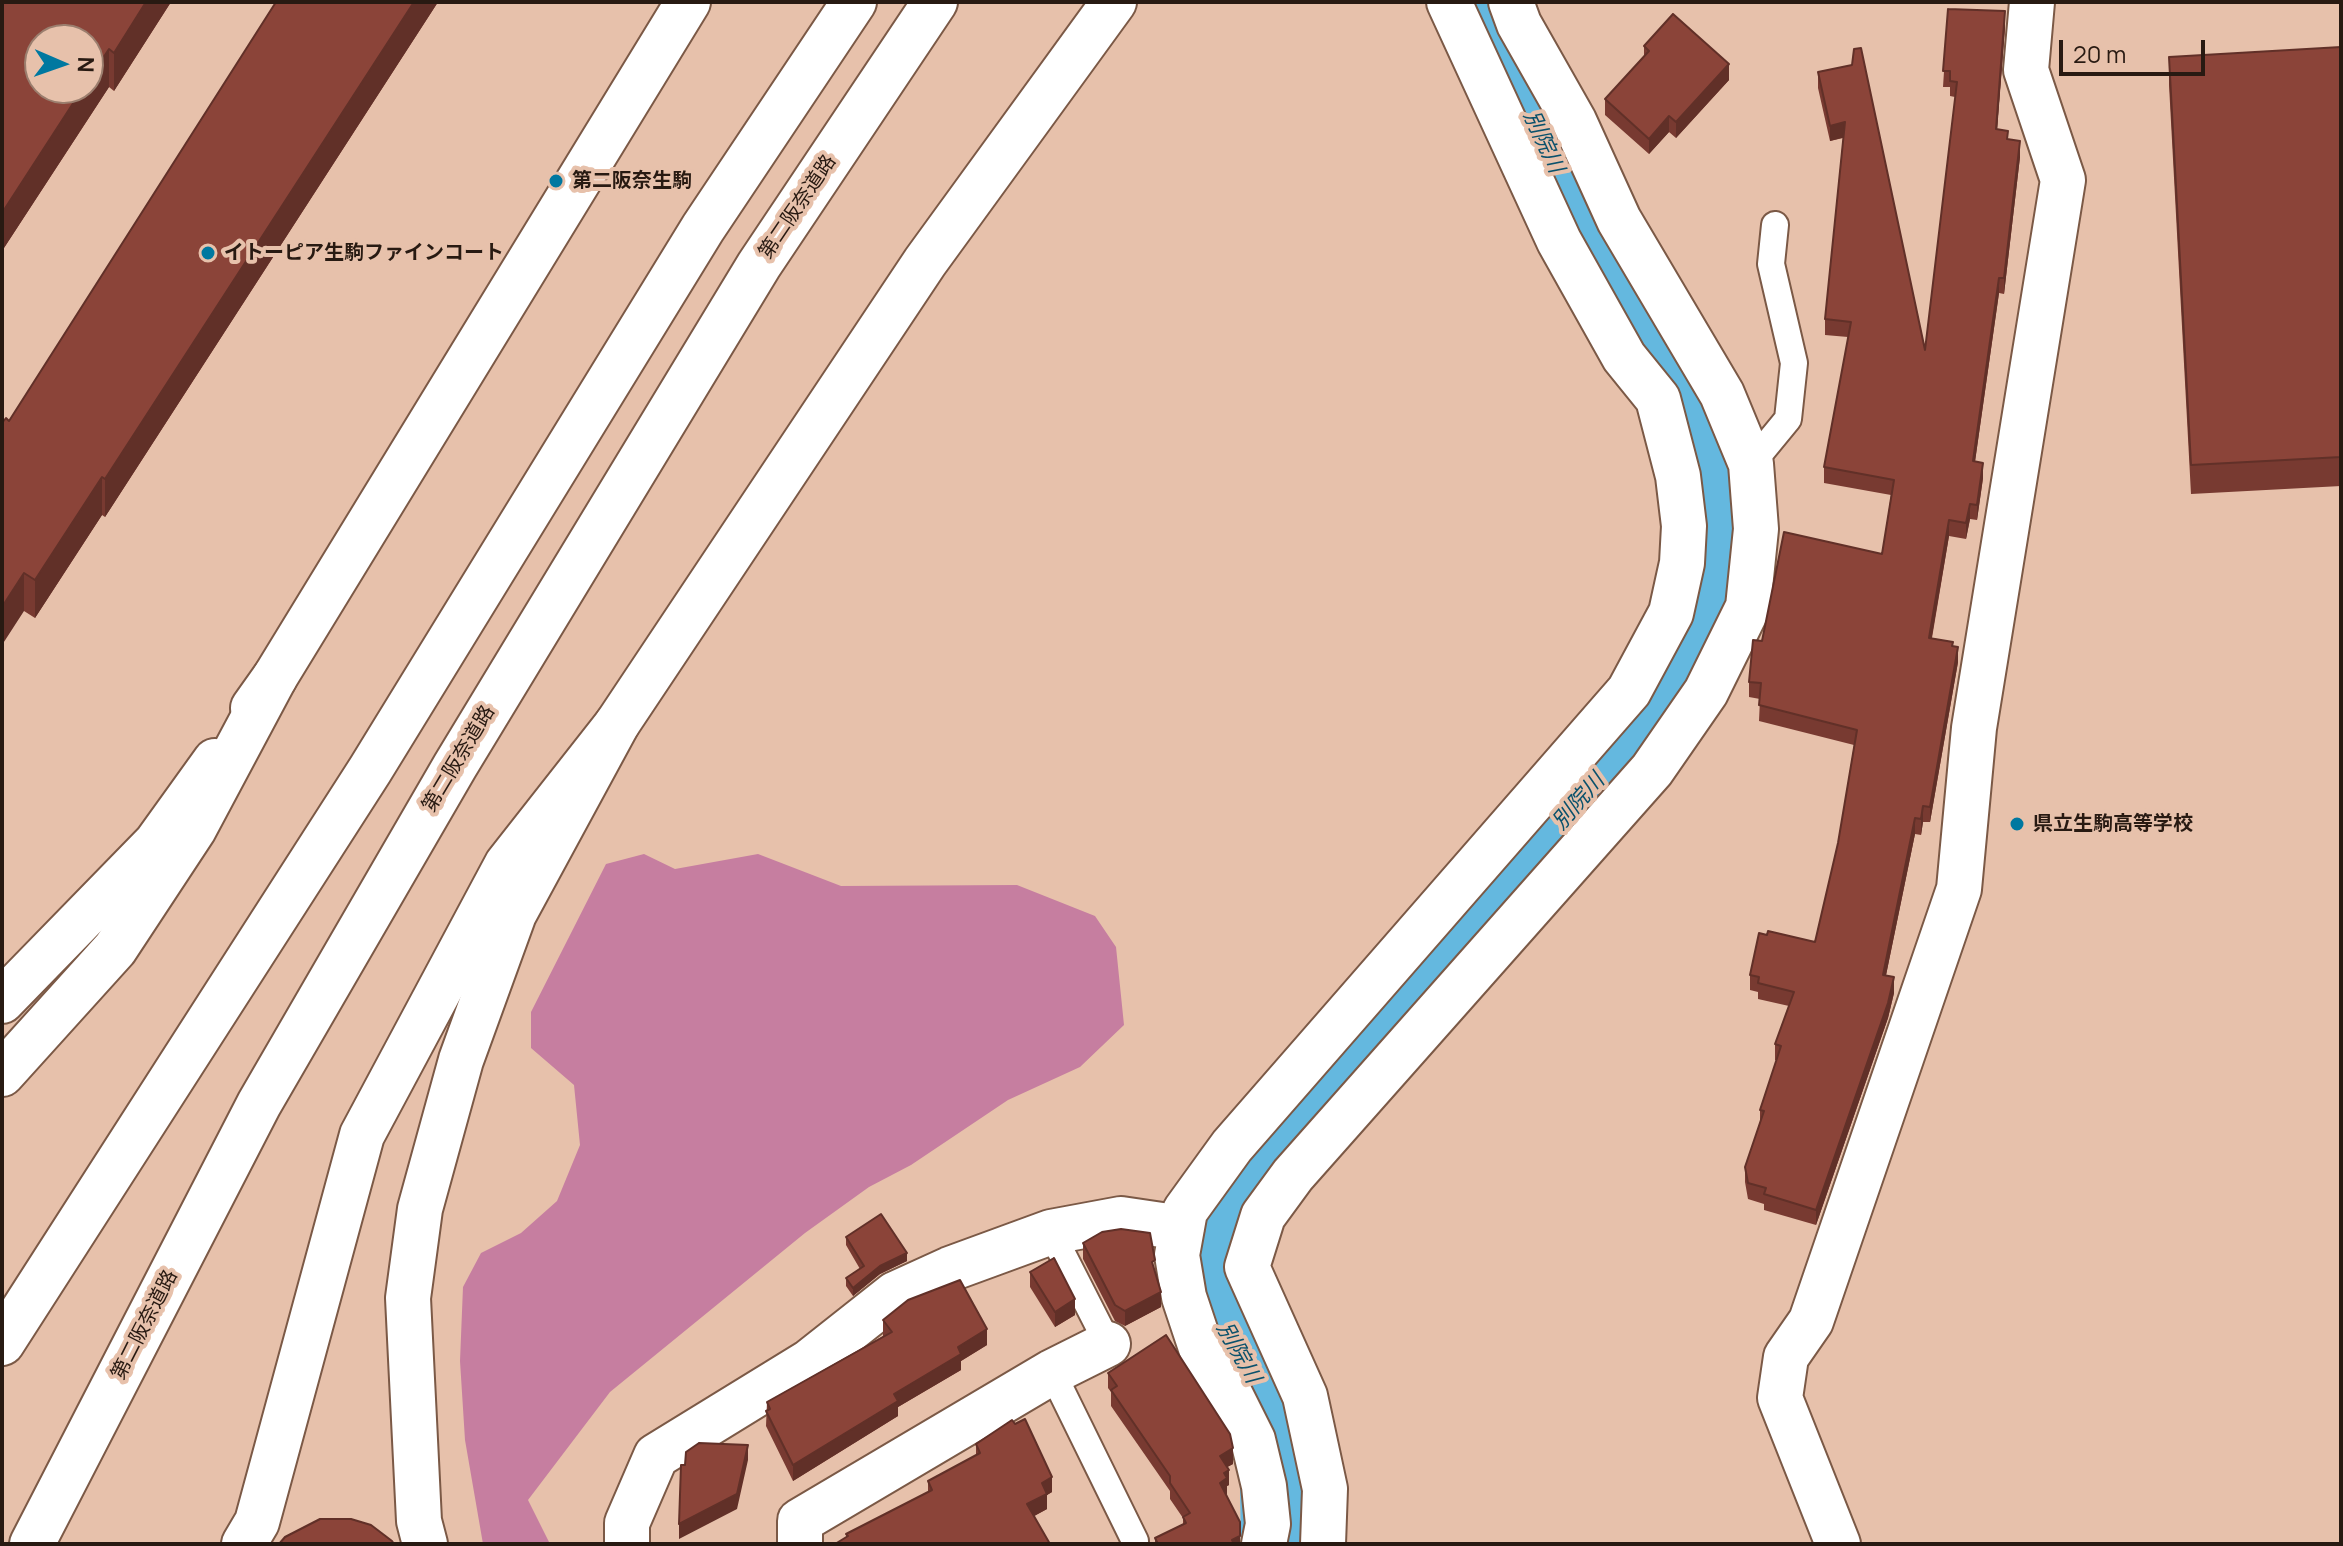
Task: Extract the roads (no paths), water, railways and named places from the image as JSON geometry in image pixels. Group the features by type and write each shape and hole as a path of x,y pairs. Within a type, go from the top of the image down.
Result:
{"main road":[{"path":"2,1074 115,949 194,829 275,677 688,2"},
{"path":"2,1343 370,770 703,228 854,2"},
{"name":"第二阪奈道路","path":"32,1544 259,1104 455,766 759,265 935,2"},
{"path":"244,1544 257,1522 362,1135 507,864 617,724 925,262 1114,2"},
{"path":"1264,1544 1268,1524 1264,1486 1253,1440 1229,1392 1206,1363 1184,1297 1177,1255 1185,1211 1232,1146 1629,691 1671,613 1682,563 1684,526 1678,476 1658,399 1624,357 1559,241 1449,2"},
{"path":"1323,1544 1325,1489 1305,1396 1247,1267 1263,1216 1293,1175 1573,864 1652,770 1706,692 1748,607 1756,529 1751,464 1722,394 1619,220 1574,121 1519,24 1511,2"},
{"path":"1838,1544 1780,1398 1786,1357 1811,1321 1959,889 1974,728 2063,180 2026,70 2032,2"},
{"path":"10,979 156,843 275,677"},
{"path":"425,1544 419,1521 408,1298 420,1209 461,1060 514,914 617,724"},
{"path":"627,1544 627,1523 656,1456 809,1362 895,1294 950,1269 1051,1232 1121,1219 1182,1228"},
{"path":"800,1544 800,1521 1052,1372 1108,1344"}],"lane":[{"path":"1751,464 1788,419 1794,363 1771,264 1775,225"},
{"path":"1051,1232 1108,1344"},
{"path":"1052,1372 1135,1541"}],"waterway":[{"name":"別院川","path":"1285,1544 1283,1436 1251,1383 1211,1302 1211,1222 1614,761 1687,653 1710,602 1722,547 1709,467 1681,394 1644,322 1586,234 1477,2"}],"place":[{"name":"第二阪奈生駒","path":"556,181"},
{"name":"イトーピア生駒ファインコート","path":"208,253"},
{"name":"県立生駒高等学校","path":"2017,824"}]}
